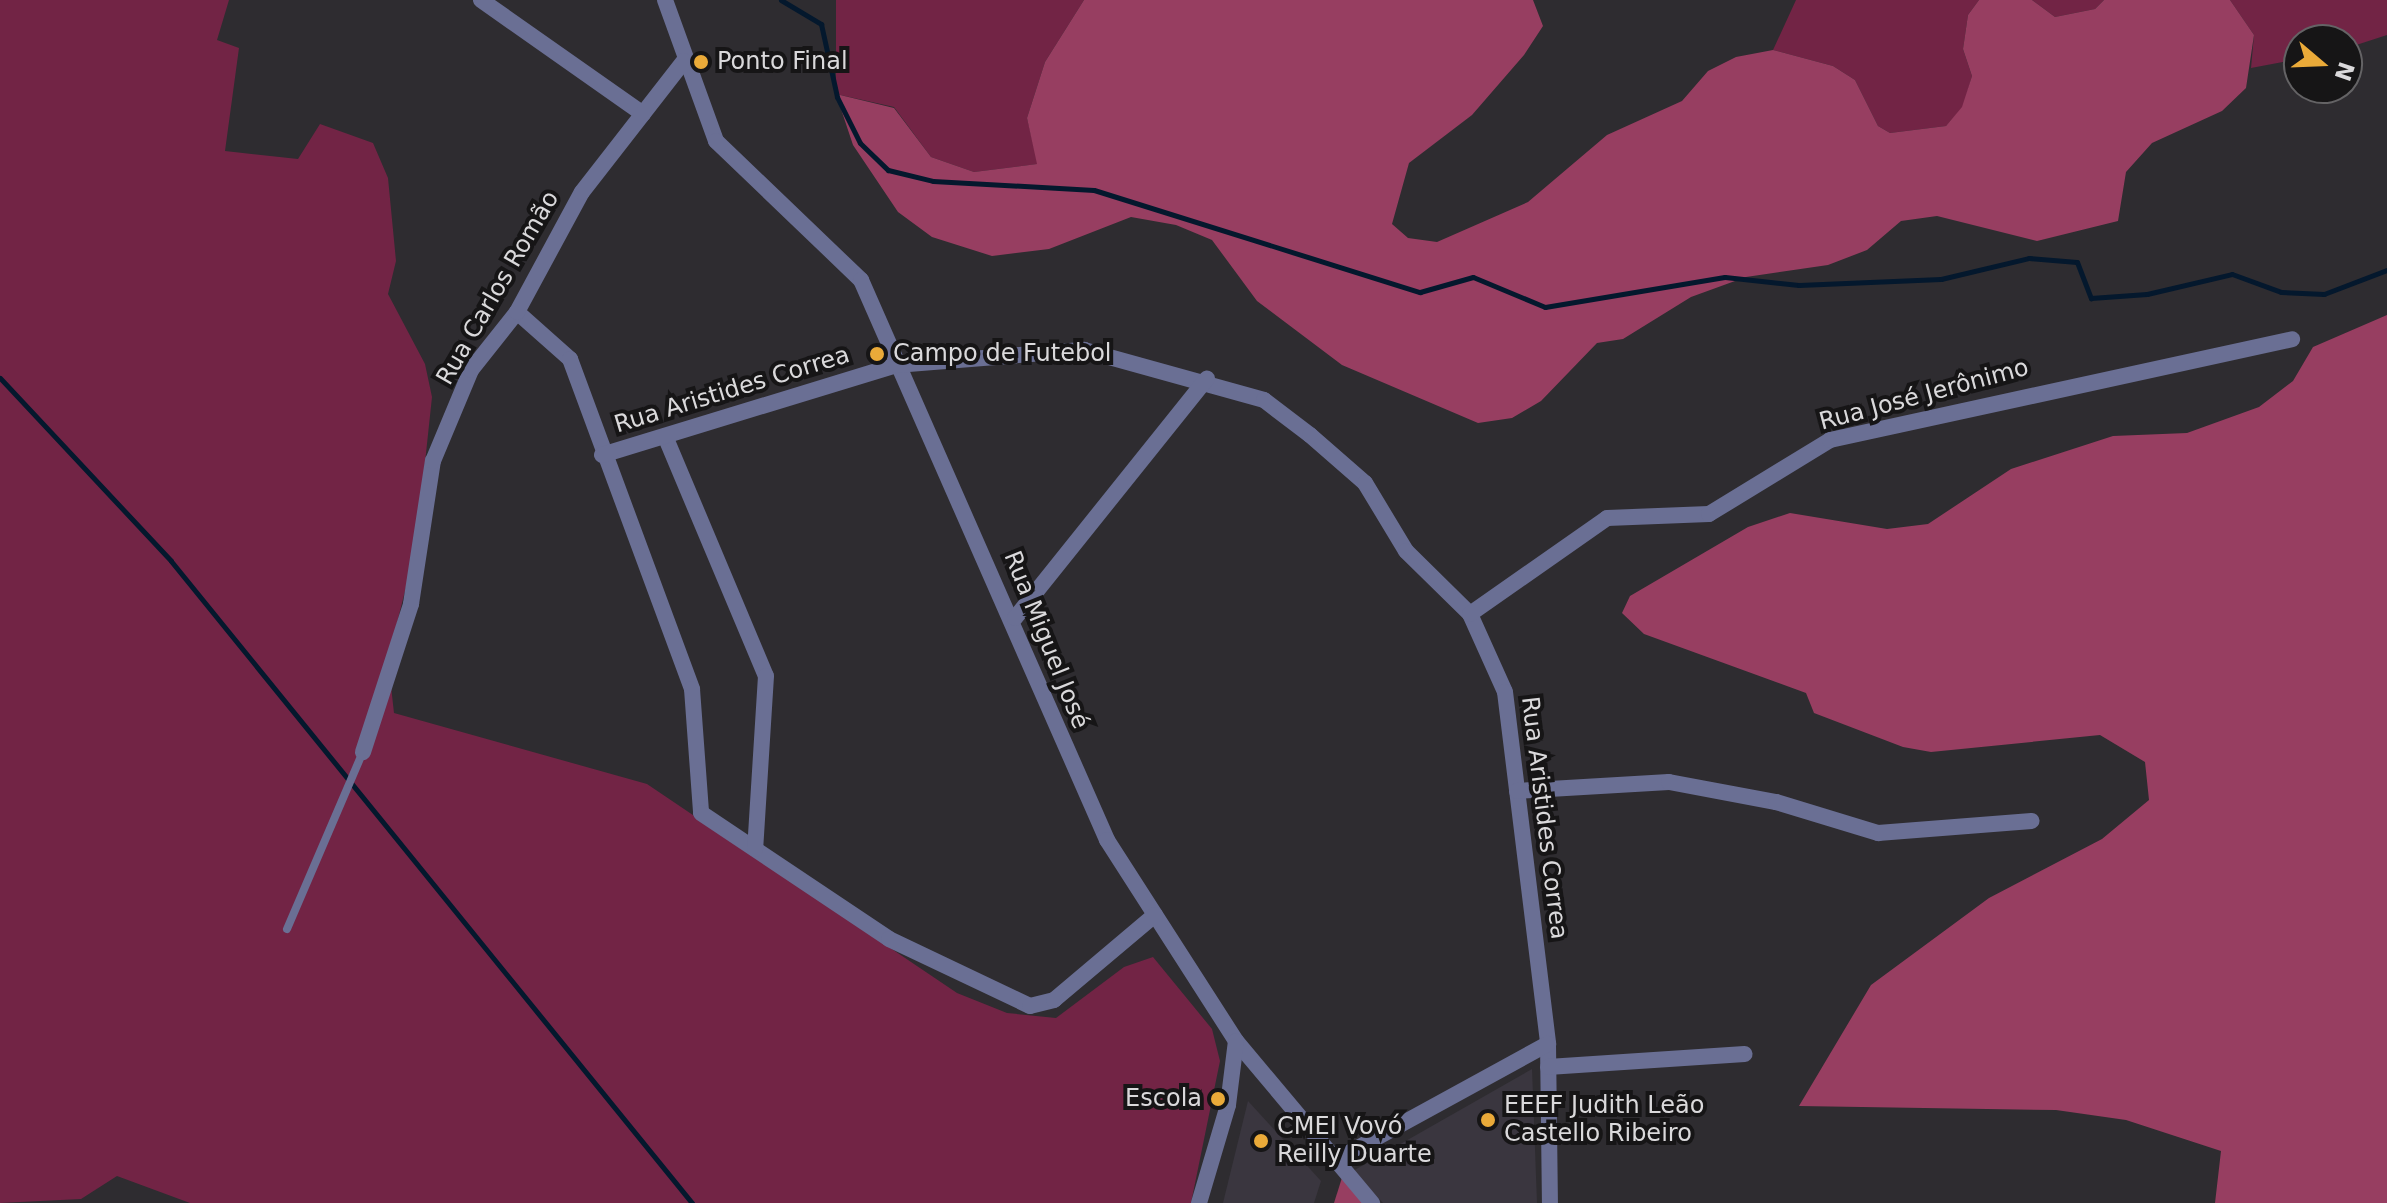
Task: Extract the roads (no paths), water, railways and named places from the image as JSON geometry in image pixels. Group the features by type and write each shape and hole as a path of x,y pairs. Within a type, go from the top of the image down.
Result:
{"street":[{"path":"481,0 643,114"},
{"name":"Rua Miguel José","path":"665,0 684,61 716,141 849,262 1015,618 1048,715 1107,840 1236,1041 1372,1203"},
{"name":"Rua Carlos Romão","path":"363,752 411,604 433,461 471,370 517,312 582,192 684,61"},
{"path":"517,312 570,359 602,455 692,689 701,813 889,939 1030,1006 1054,1000 1155,915"},
{"name":"Rua José Jerônimo","path":"1470,614 1607,518 1709,514 1830,440 2292,339"},
{"name":"Rua Aristides Correa","path":"602,455 896,365 1084,350 1207,378 1264,400 1365,483 1406,551 1470,614 1505,692 1548,1044 1550,1203"},
{"path":"1015,618 1207,378"},
{"path":"665,436 766,676 755,849"},
{"path":"1517,791 1669,782 1776,802 1878,833 2032,821"},
{"path":"1199,1203 1228,1105 1236,1041"},
{"path":"1334,1161 1548,1044"},
{"path":"1548,1067 1745,1054"}],"lane":[{"path":"287,929 363,752"}],"waterway":[{"path":"781,0 821,24 837,97 860,143 888,170 933,181 1094,190 1420,292 1473,277 1545,307 1725,277 1799,285 1941,279 2029,258 2077,262 2091,298 2147,294 2232,274 2281,292 2324,294 2387,270"},
{"path":"0,378 171,561 692,1203"}],"place":[{"name":"Ponto Final","path":"701,62"},
{"name":"Campo de Futebol","path":"877,354"},
{"name":"Escola","path":"1218,1099"},
{"name":"EEEF Judith Leão Castello Ribeiro","path":"1488,1120"},
{"name":"CMEI Vovó Reilly Duarte","path":"1261,1141"}]}
